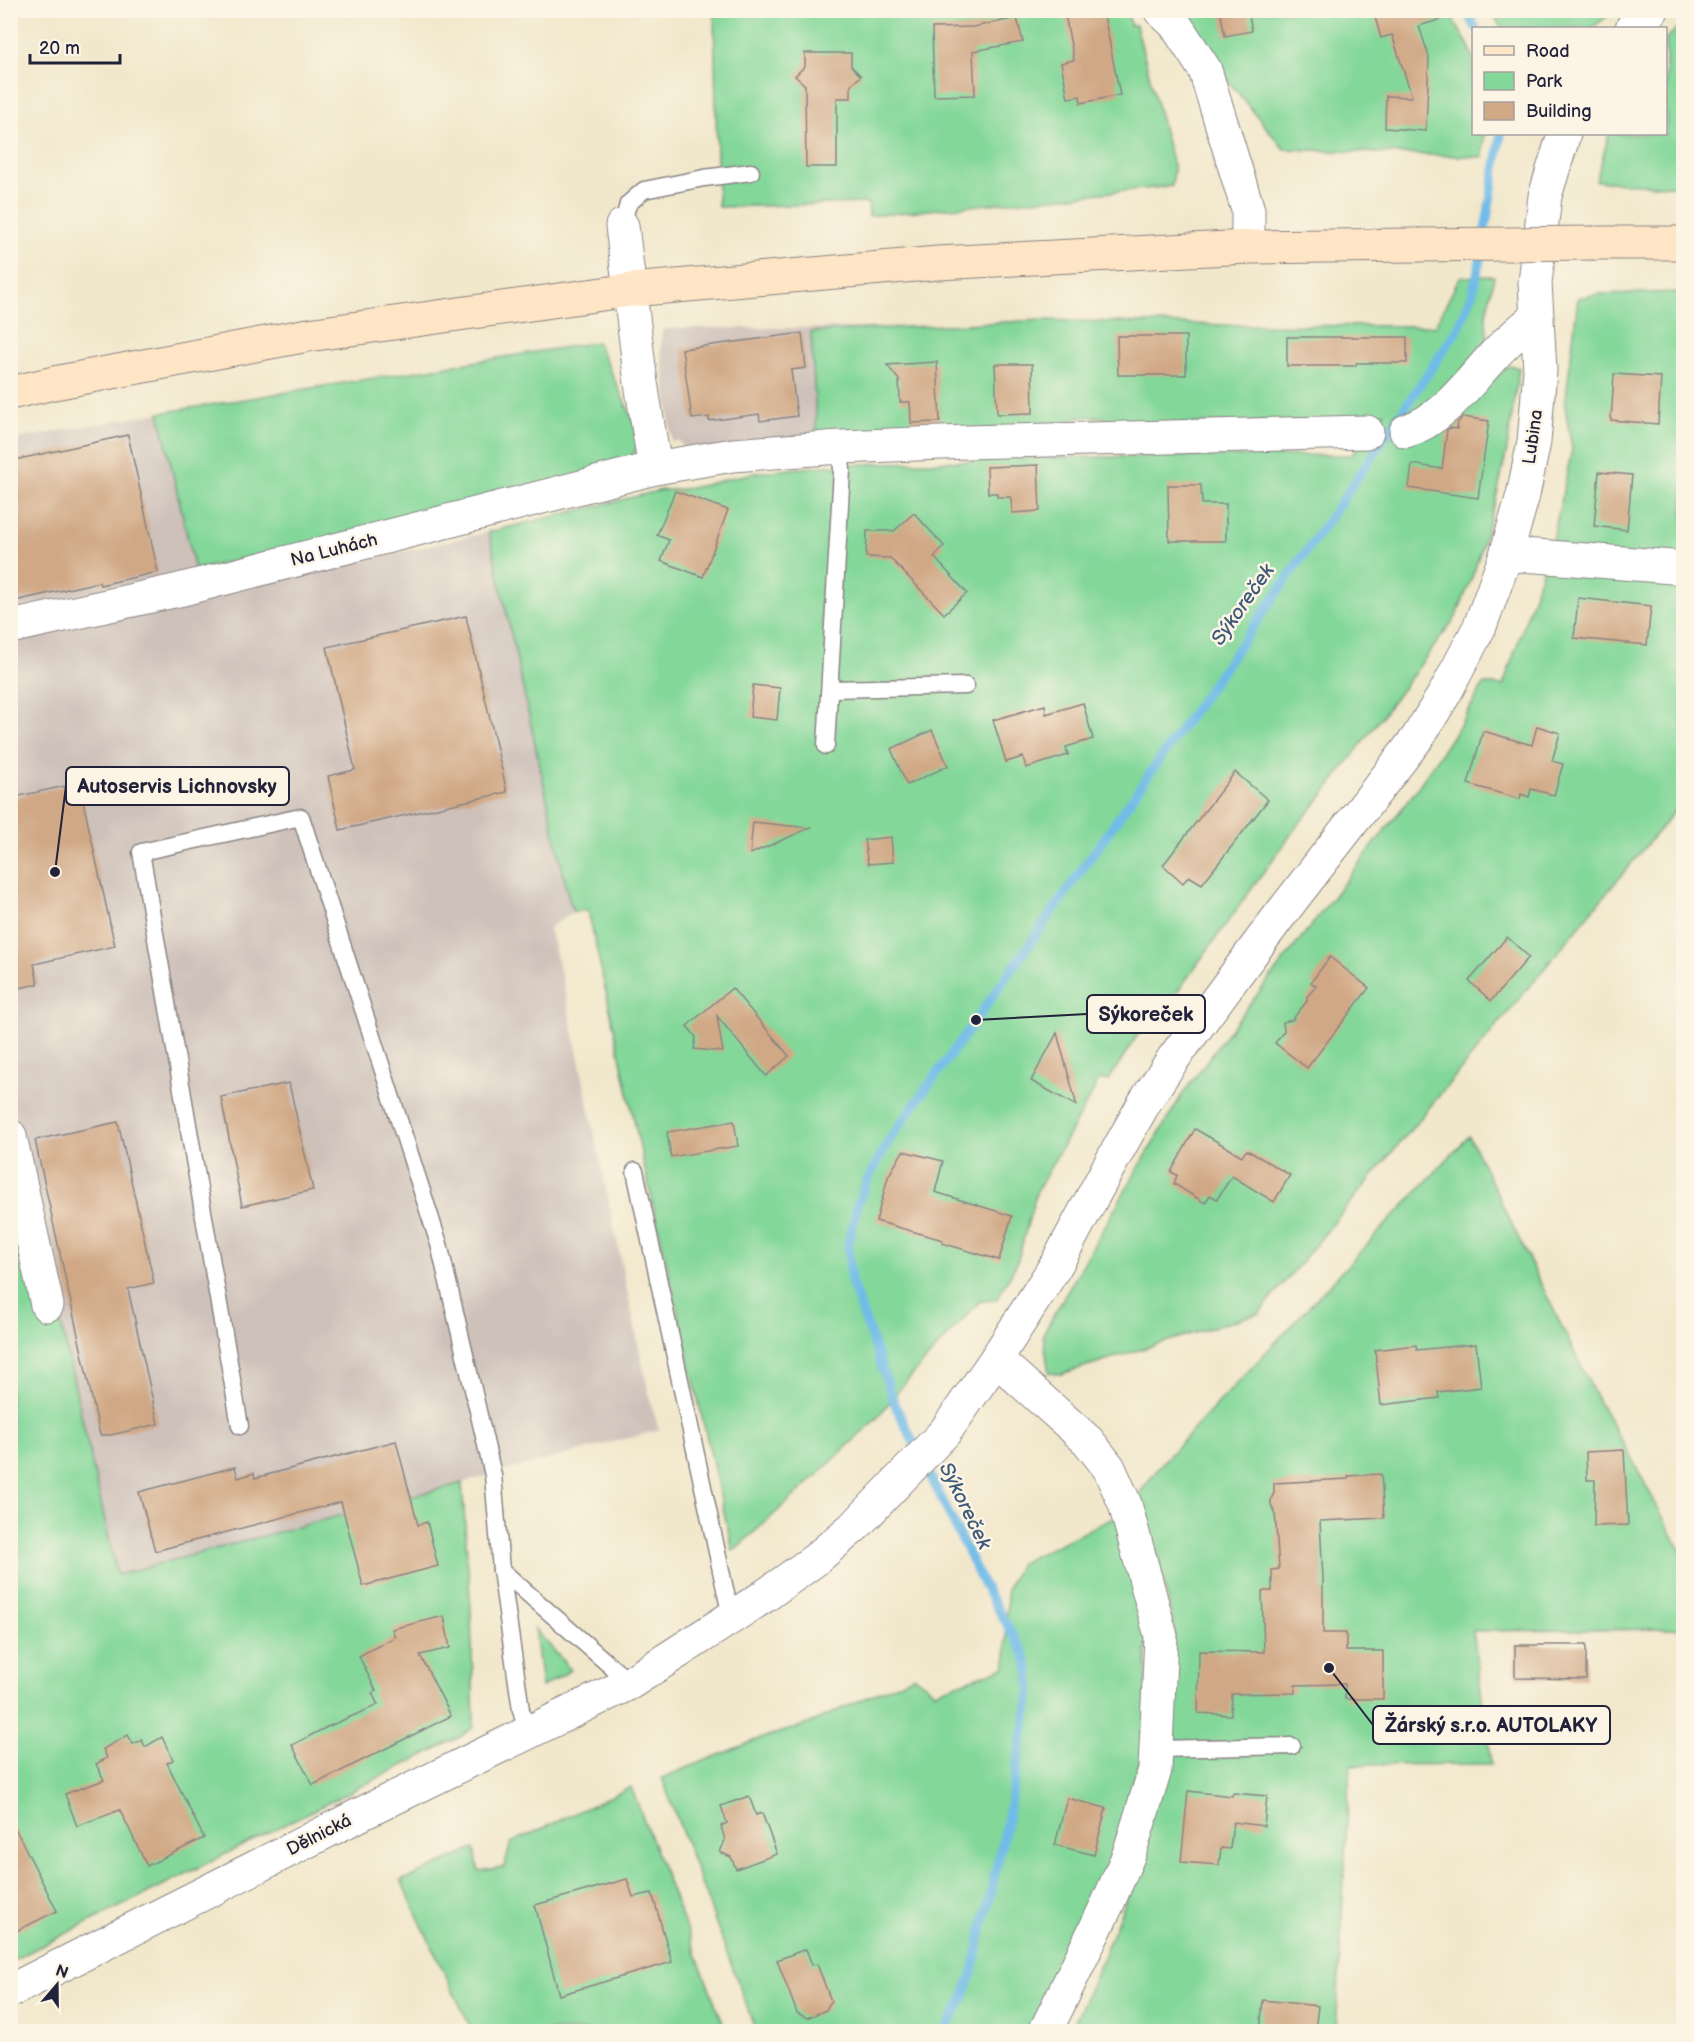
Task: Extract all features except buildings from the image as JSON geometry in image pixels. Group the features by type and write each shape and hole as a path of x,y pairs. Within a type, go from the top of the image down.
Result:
{"main road":[{"path":"10,393 308,335 631,290 938,263 1248,247 1683,243"}],"street":[{"path":"1160,10 1175,24 1205,70 1248,210 1248,247"},
{"path":"1633,27 1652,10"},
{"name":"Lubina","path":"996,1359 1056,1265 1146,1100 1173,1059 1277,919 1418,737 1480,626 1506,555 1523,495 1535,433 1540,370 1535,283 1545,196 1564,135"},
{"path":"622,226 641,383 655,468"},
{"path":"1406,431 1417,428 1437,416 1502,347 1536,316"},
{"name":"Na Luhách","path":"10,627 179,590 655,468 734,455 840,447 967,442 1367,432"},
{"path":"1506,555 1683,568"},
{"path":"10,1136 47,1305"},
{"path":"996,1359 1088,1441 1109,1468 1125,1504 1161,1636 1155,1770 1129,1854 1107,1905 1045,2031"},
{"name":"Dělnická","path":"10,1991 527,1732 630,1683 815,1560 857,1524 945,1432 996,1359"}],"lane":[{"path":"622,226 628,204 644,190 704,178 751,172"},
{"path":"826,746 842,470 840,447"},
{"path":"830,689 966,686"},
{"path":"240,1426 141,852 301,817 439,1244 493,1474 501,1570 520,1710 527,1732"},
{"path":"635,1171 731,1617"},
{"path":"501,1570 630,1683"},
{"path":"1156,1749 1292,1746"}],"shaded area":[{"path":"679,328 877,328 811,332 817,436 689,455 678,440 672,442 661,350 662,330"},
{"path":"159,413 195,570 11,610 10,440"},
{"path":"489,532 573,912 549,928 562,978 650,1400 659,1430 117,1575 11,1097 10,641"}],"green space":[{"path":"714,11 1128,11 1130,25 1136,25 1174,169 1172,186 869,216 868,203 718,207"},
{"path":"1181,11 1448,11 1472,54 1472,135 1484,135 1483,157 1284,149 1207,55"},
{"path":"1492,11 1614,11 1593,27 1500,27"},
{"path":"1683,24 1683,187 1596,181 1609,135 1667,135 1667,37"},
{"path":"1494,276 1486,316 1487,339 1438,403 1406,425 1379,425 1385,411 1378,419 1354,421 1112,425 1103,417 1077,417 1067,425 817,436 811,332 1043,320 1222,325 1435,326 1460,277"},
{"path":"1683,292 1683,801 1259,1313 1061,1374 1049,1373 1043,1334 1182,1095 1228,1032 1414,793 1460,725 1484,684 1503,686 1552,543 1572,449 1565,406 1578,298 1600,294"},
{"path":"597,342 641,437 628,469 195,570 159,413"},
{"path":"1510,365 1519,368 1507,449 1495,503 1474,572 1456,617 1327,790 1297,826 1167,1006 1160,1000 1108,1081 1100,1079 1036,1193 1017,1263 996,1300 980,1301 903,1385 878,1417 733,1551 588,910 573,912 567,891 489,532 662,490 686,489 749,474 789,469 986,461 993,458 1352,455 1364,439 1405,436 1456,412"},
{"path":"1469,1136 1597,1399 1683,1555 1683,1629 1473,1631 1491,1764 1350,1765 1336,2031 1062,2032 1065,2026 1074,2023 1124,1905 1175,1633 1155,1543 1139,1494 1163,1462"},
{"path":"10,1182 57,1306 117,1575 462,1483 471,1610 474,1727 460,1737 11,1961"},
{"path":"1117,1516 1145,1610 1148,1733 1108,1867 1029,2031 756,2031 662,1778 756,1740 808,1724 914,1676 935,1692 1006,1667 1007,1589 1020,1563"},
{"path":"535,1629 571,1670 542,1687"},
{"path":"631,1787 726,2031 472,2031 401,1881 474,1849 479,1871 504,1867 511,1843"}],"waterway":[{"name":"Sýkoreček","path":"1465,10 1475,27"},
{"name":"Sýkoreček","path":"918,1451 896,1407 851,1281 848,1244 858,1203 867,1181 891,1137 1334,512 1458,329 1472,295 1480,261 1501,135"},
{"name":"Sýkoreček","path":"924,1463 984,1586 1024,1653 1031,1689 1006,1826 972,1974 962,2000 944,2032"}],"place":[{"name":"Autoservis Lichnovsky","path":"55,872"},
{"name":"Sýkoreček","path":"976,1020"},
{"name":"Žárský s.r.o. AUTOLAKY","path":"1329,1668"}]}
